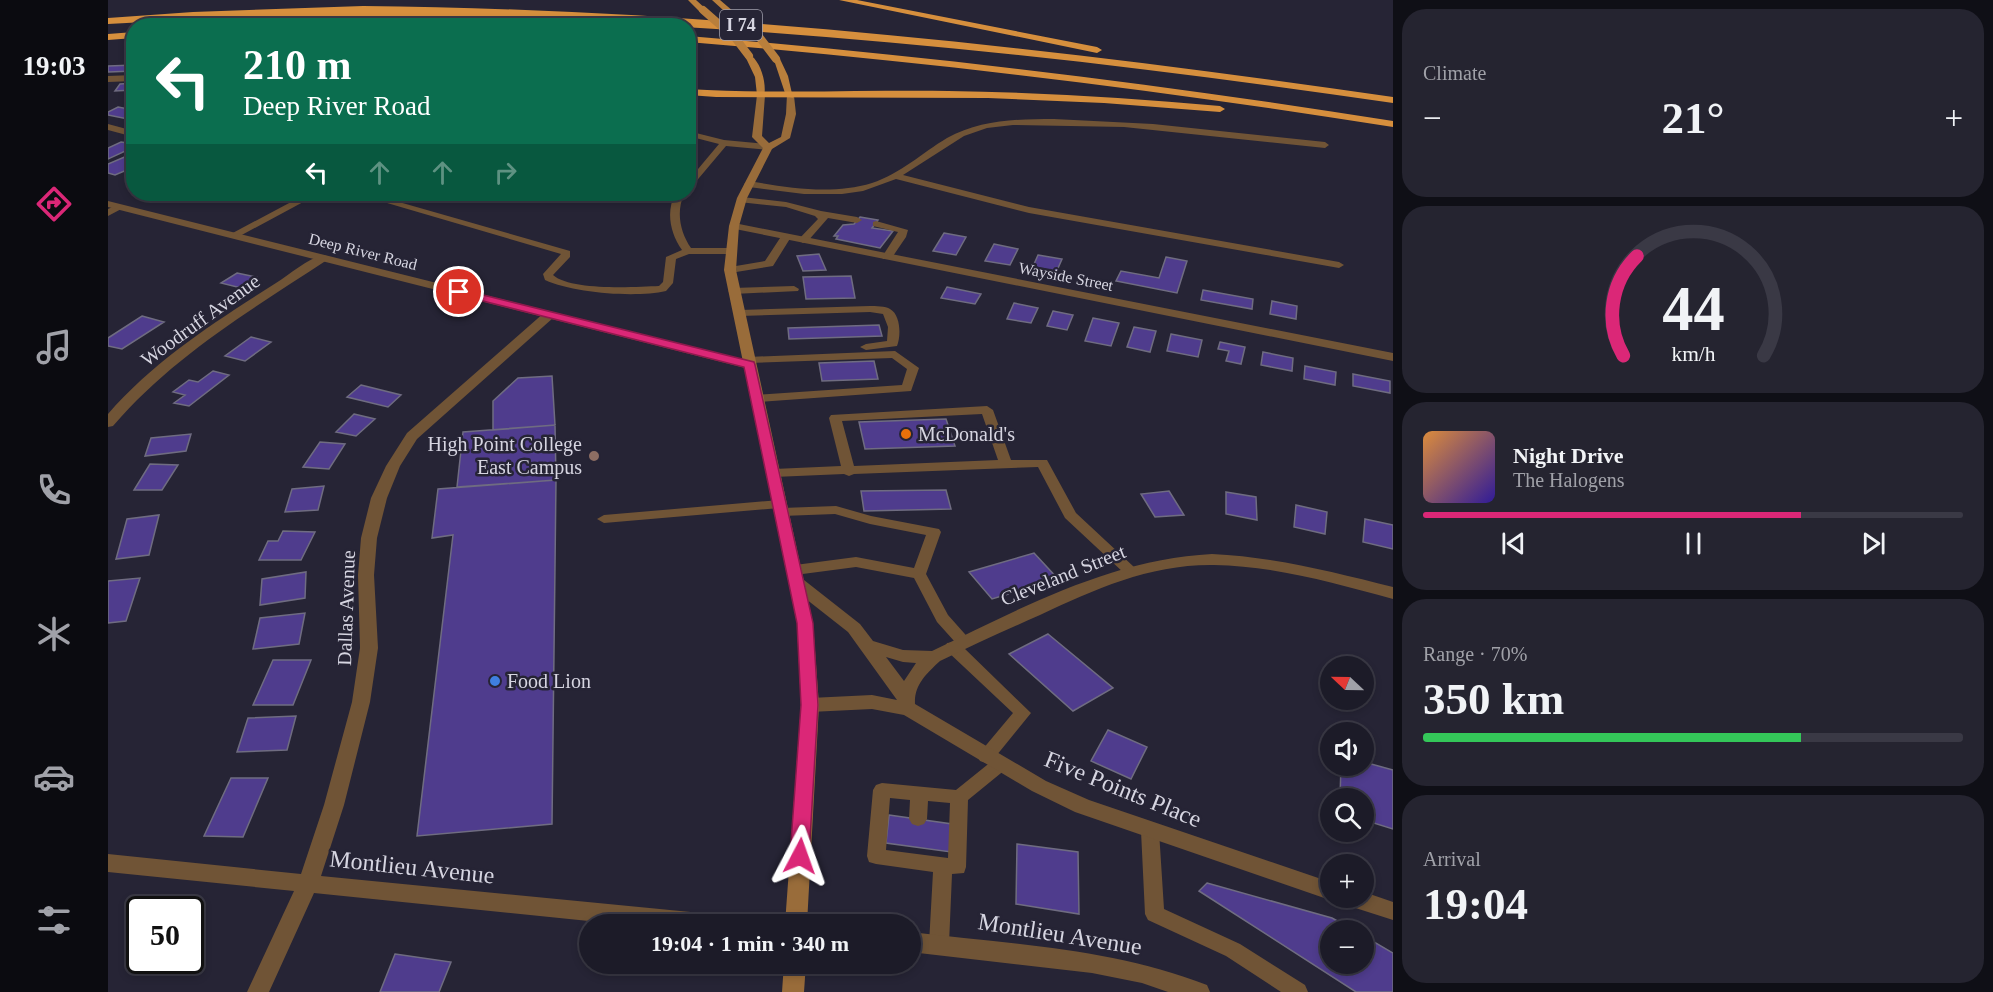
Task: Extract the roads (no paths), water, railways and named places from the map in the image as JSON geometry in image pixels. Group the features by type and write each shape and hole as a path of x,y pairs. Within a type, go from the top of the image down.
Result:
{"highway":[{"path":"108,19 288,0"},
{"path":"843,0 1116,54 1371,97"},
{"name":"I 74","path":"108,19 329,7 448,7 637,18"},
{"name":"I 74","path":"696,23 950,44 1393,100"},
{"path":"108,37 126,35"},
{"name":"I 74","path":"696,40 896,57 1080,78 1218,97 1393,126"},
{"path":"108,44 126,43"},
{"path":"696,92 790,96 933,94 1085,99 1194,106 1393,126"}],"main road":[{"path":"692,0 736,39 749,56 759,77 761,95 757,137 768,147"},
{"path":"716,0 760,38 776,59 790,96 791,114 785,138 768,147 742,200 734,226 730,250 730,270 805,623 810,705 797,914"},
{"path":"793,992 794,974"}],"street":[{"path":"108,79 126,78"},
{"path":"108,127 126,132"},
{"path":"234,236 300,201"},
{"name":"Deep River Road","path":"108,204 549,315 748,359"},
{"name":"Wayside Street","path":"734,226 1393,357"},
{"name":"Woodruff Avenue","path":"108,423 123,403 164,366 323,258"},
{"name":"Dallas Avenue","path":"258,992 308,884 334,805 361,702 369,648 366,574 369,538 379,498 393,466 412,436 549,315"},
{"name":"Cleveland Street","path":"907,702 918,671 934,657 1094,583 1129,570 1180,561 1241,561 1299,569 1393,593"},
{"name":"Five Points Place","path":"796,577 854,628 907,702 993,760 1082,806 1320,888"},
{"name":"Cleveland Street","path":"867,645 903,656 934,657"},
{"name":"Five Points Place","path":"810,705 907,702"},
{"name":"Montlieu Avenue","path":"108,863 610,914"},
{"path":"1374,905 1393,911"},
{"name":"Montlieu Avenue","path":"921,943 1092,963 1142,973 1199,992"}],"lane":[{"path":"749,184 807,192 832,193 858,189 896,176 958,135 986,126 1010,123 1051,122 1156,126 1325,145"},
{"path":"696,135 724,143 768,147"},
{"path":"696,178 724,143"},
{"path":"896,176 1029,210 1339,265"},
{"path":"742,200 793,207 857,220"},
{"path":"396,201 566,253 565,257 548,274 549,278 588,287 628,290 662,289 668,283 672,257 688,251 730,250"},
{"path":"676,201 680,242 688,251"},
{"path":"108,213 120,207"},
{"path":"803,240 824,219 819,214"},
{"path":"876,224 903,230 901,237 887,257"},
{"path":"730,270 769,264 786,237"},
{"path":"733,291 794,289"},
{"path":"740,313 870,309 887,311 894,327 893,344 748,359"},
{"path":"748,359 895,354 913,368 907,388 757,398"},
{"path":"849,472 835,418 987,410 1006,464"},
{"path":"774,473 1042,463 1071,515 1129,570"},
{"path":"604,519 781,508 836,510 870,520 934,532 919,574 959,645 1023,714 993,760 959,797 957,867 943,865 915,854 876,856 882,789 959,797"},
{"path":"796,577 856,562 919,574"},
{"path":"918,819 919,793"},
{"path":"1150,831 1155,914 1233,950 1298,992"},
{"path":"939,944 943,865"}],"place":[{"name":"McDonald's","path":"906,434"},
{"name":"High Point College East Campus","path":"594,456"},
{"name":"Food Lion","path":"495,681"}]}
